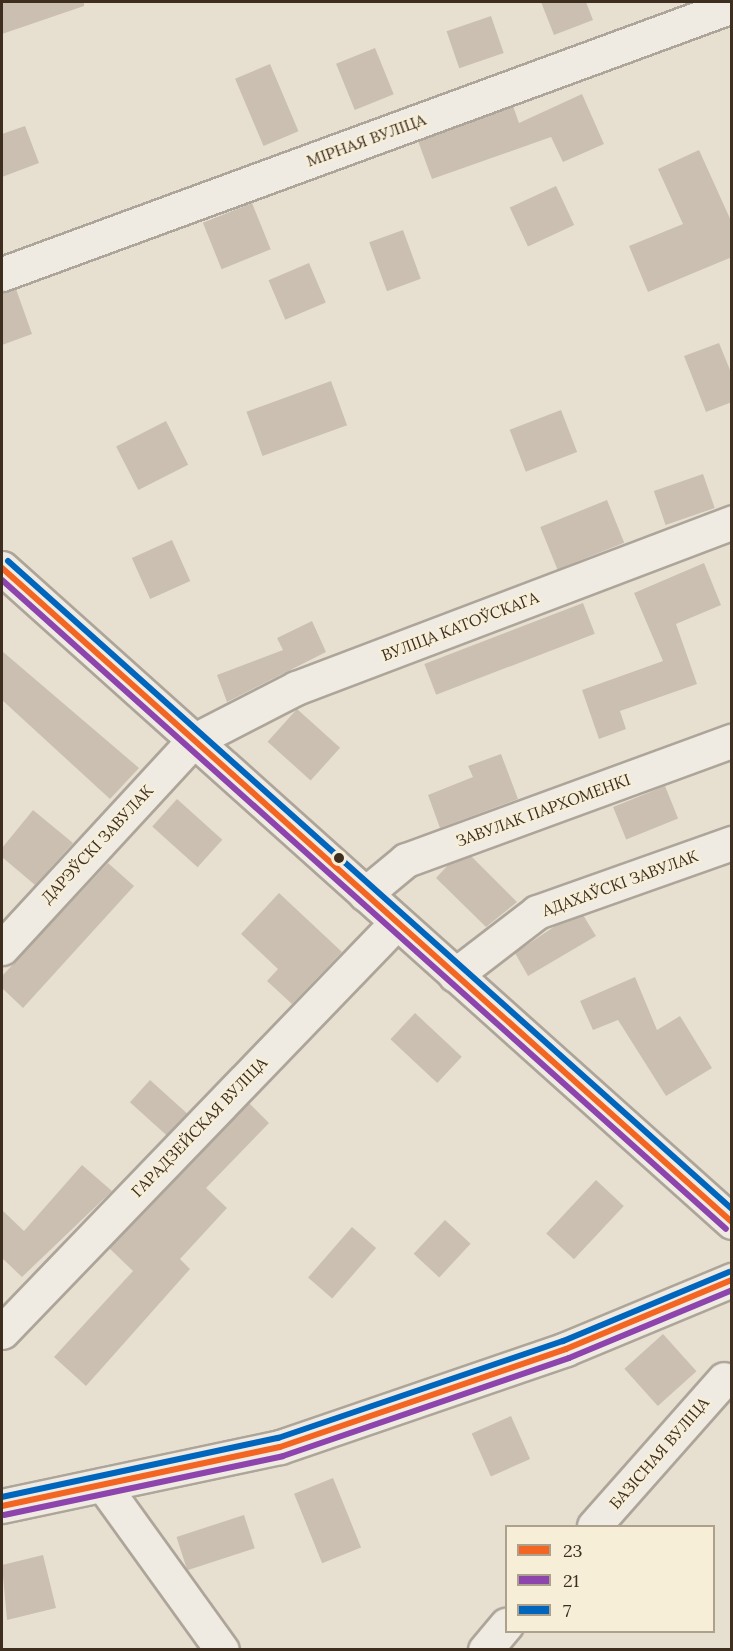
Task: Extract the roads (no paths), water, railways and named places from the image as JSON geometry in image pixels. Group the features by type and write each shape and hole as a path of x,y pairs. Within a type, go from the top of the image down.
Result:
{"street":[{"name":"МІРНАЯ ВУЛІЦА","path":"2,274 732,6"},
{"name":"ВУЛІЦА КАТОЎСКАГА","path":"194,741 296,688 732,522"},
{"path":"2,568 732,1222"},
{"name":"ДАРЭЎСКІ ЗАВУЛАК","path":"2,948 194,741"},
{"name":"ЗАВУЛАК ПАРХОМЕНКІ","path":"365,894 406,860 732,741"},
{"name":"АДАХАЎСКІ ЗАВУЛАК","path":"455,975 537,912 732,843"},
{"name":"ГАРАДЗЕЙСКАЯ ВУЛІЦА","path":"2,1332 396,923"},
{"path":"2,1506 280,1447 566,1349 732,1280"},
{"name":"БАЗІСНАЯ ВУЛІЦА","path":"596,1525 724,1379"},
{"path":"103,1485 222,1650"},
{"path":"485,1650 505,1628"}]}
